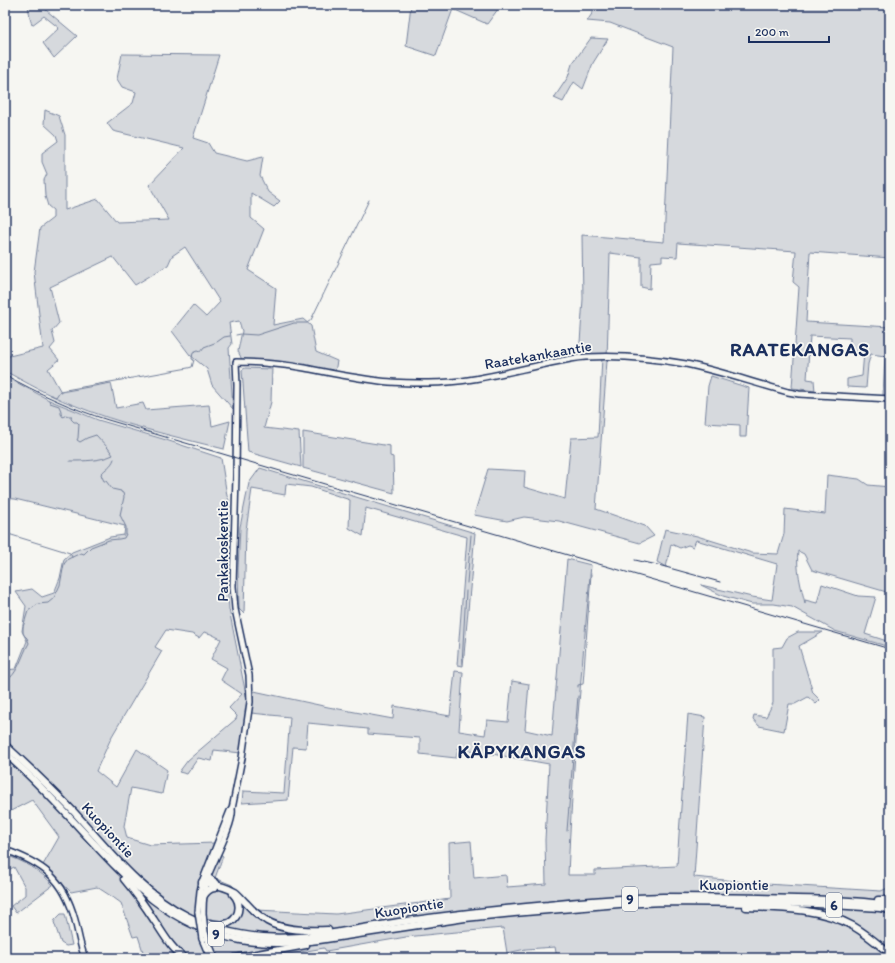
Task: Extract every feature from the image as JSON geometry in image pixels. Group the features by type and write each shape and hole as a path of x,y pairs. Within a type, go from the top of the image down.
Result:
{"highway":[{"name":"Kuopiontie","path":"5,745 54,792 136,879 168,906 211,927 254,937 299,937 465,913 550,907"},
{"name":"Kuopiontie","path":"5,753 55,801 116,866 145,894 166,910 182,919 210,932 240,940 270,943 299,942 465,918 619,899 664,897 824,899 890,905"},
{"path":"116,866 118,872 140,900 173,948 185,958"},
{"path":"184,915 190,915 209,923 226,924 231,922 238,914 239,907 237,898 230,892 215,888 204,882"},
{"path":"204,882 222,886 234,892 267,922 278,926 303,930 332,930 349,928 355,930"},
{"path":"203,897 208,890 215,888"},
{"path":"824,899 890,900"},
{"name":"Kuopiontie","path":"560,906 664,902 778,903 890,910"},
{"path":"705,903 718,905 788,908 825,915 854,927 890,954"},
{"path":"235,958 330,941 336,937"}],"main road":[{"name":"Raatekankaantie","path":"236,362 298,367 381,382 430,383 465,380 503,374 585,357 620,356 687,364 798,394 890,399"},
{"name":"Pankakoskentie","path":"210,958 205,940 205,932 199,901 204,882 232,809 242,758 250,702 248,675 235,609 234,586 237,385 236,362"},
{"path":"5,850 20,855 39,866 54,878 62,888 76,922 81,947 85,958"},
{"name":"Pankakoskentie","path":"201,912 204,882"},
{"name":"Pankakoskentie","path":"205,940 215,958"}],"shaded area":[{"path":"28,5 40,5 77,36 54,58 43,43 59,28 44,16 32,25"},
{"path":"411,5 501,5 487,24 453,9 436,56 406,46"},
{"path":"598,5 890,5 890,258 810,252 806,322 890,327 890,395 883,395 885,356 871,354 868,364 866,388 847,387 847,379 862,376 864,352 850,351 850,338 810,336 807,379 814,380 815,391 792,388 799,287 793,282 796,251 678,243 677,257 662,256 662,261 651,262 650,289 641,287 641,257 610,253 607,361 596,509 645,526 654,536 640,543 559,521 524,517 507,521 474,515 488,469 525,471 524,487 565,499 571,438 598,437 602,357 579,357 583,299 582,235 664,242 673,47 610,23 587,21"},
{"path":"591,38 608,39 593,63 583,89 574,82 563,102 554,98 568,77 572,64"},
{"path":"122,54 219,55 193,138 208,143 214,153 247,161 263,157 260,176 268,192 280,201 274,207 251,193 251,218 264,229 248,270 276,288 273,325 303,319 311,326 316,352 337,361 335,372 242,360 238,351 242,331 239,321 229,323 232,344 229,348 233,409 212,385 207,369 190,355 172,331 193,305 206,317 220,302 185,247 172,256 168,265 135,285 113,257 50,287 59,323 52,331 55,343 50,349 59,360 48,369 61,392 111,383 116,408 143,403 146,410 209,405 212,426 230,421 224,449 108,418 54,397 5,371 5,357 43,348 34,272 40,228 53,218 53,210 48,206 45,196 44,180 47,174 42,162 42,153 58,141 56,135 44,124 45,110 59,116 65,135 65,210 98,199 117,222 169,220 149,185 184,148 113,131 107,123 133,103 136,92 122,87 117,79"},
{"path":"272,366 271,402 264,428 299,432 301,467 248,452 242,370 245,368 271,369"},
{"path":"5,376 49,400 98,420 221,458 227,496 229,500 227,583 229,609 247,700 241,753 214,750 212,761 198,758 187,774 179,772 188,760 236,719 237,716 229,708 242,694 221,680 227,668 211,659 221,639 204,632 199,638 192,634 166,630 155,647 162,651 112,736 96,771 116,787 137,749 167,770 162,794 131,788 124,826 127,838 150,845 215,843 213,849 223,856 215,878 232,885 257,910 336,914 450,899 449,843 471,841 474,878 506,875 507,887 546,884 545,840 549,764 458,748 456,758 420,754 420,738 368,734 368,729 308,723 306,748 293,747 288,800 242,803 243,791 284,793 290,717 251,713 254,691 393,719 394,706 450,716 455,671 463,672 459,731 485,735 487,720 508,722 512,681 529,684 525,730 552,736 567,559 591,565 575,758 568,875 595,875 595,870 677,866 688,714 705,717 694,877 766,884 881,891 890,887 890,958 557,958 555,947 526,949 507,953 503,928 406,937 326,951 324,948 271,958 145,958 138,936 133,937 121,903 97,887 71,892 43,865 59,837 32,800 5,814 5,670 16,669 27,641 22,631 26,606 16,592 32,589 42,597 54,593 60,578 64,559 72,552 110,537 124,535 125,526 15,499 5,498"},
{"path":"711,376 749,388 746,437 740,437 740,425 705,423 708,386"},
{"path":"303,432 390,446 390,456 393,457 394,493 303,468"},
{"path":"260,468 475,533 463,666 457,665 467,537 366,508 363,536 349,528 350,500 311,487 286,484 285,495 252,489 246,530 244,614 239,609 238,570 240,527 249,483"},
{"path":"827,475 859,479 868,485 890,487 890,593 812,570 804,554 798,551 798,571 805,603 805,600 817,603 822,584 858,596 876,597 865,634 890,642 890,647 835,631 792,607 774,604 752,604 723,596 701,585 772,600 777,564 696,540 693,547 688,545 680,548 671,544 666,567 657,562 665,529 697,536 752,553 778,554 784,534 785,509 825,514"},
{"path":"798,632 823,632 799,646 813,693 820,700 816,704 808,697 795,704 789,704 784,731 759,726 753,719 754,715 766,717 773,703 773,648 782,647 787,638"},
{"path":"5,855 19,860 31,867 43,875 53,885 16,913 11,906 25,895 25,887 14,867 5,872"},
{"path":"61,914 65,914 72,945 66,946 61,943 54,922"}],"waterway":[{"path":"236,335 257,335 294,323 307,323 311,320 369,200"},
{"path":"51,395 56,397 60,391 192,367 194,360 192,359 193,352 198,350 201,351 204,347 217,342 224,337 230,336"},
{"path":"49,400 50,403 59,406 63,417 66,415 72,416 71,419 79,424 77,440 80,442 96,435 113,455 97,460 70,461"},
{"path":"5,682 14,674 29,643 23,633 23,627 28,611 38,604 48,603 54,598 60,585 64,564 68,559 81,553 84,554 91,547 109,540 124,538 126,534 126,527 120,515 124,497 123,493 112,489 106,481 104,481 101,474 110,466 114,459"},
{"path":"5,527 9,499"},
{"path":"5,533 70,553 72,557"},
{"path":"467,583 471,535"},
{"path":"578,687 578,685 583,684 591,574"},
{"path":"462,664 466,591"},
{"path":"567,831 578,696"}],"railway":[{"path":"5,375 55,400 108,420 890,649"},
{"path":"635,560 720,582"}],"district":[{"name":"RAATEKANGAS","path":"800,349"},
{"name":"KÄPYKANGAS","path":"522,751"}]}
